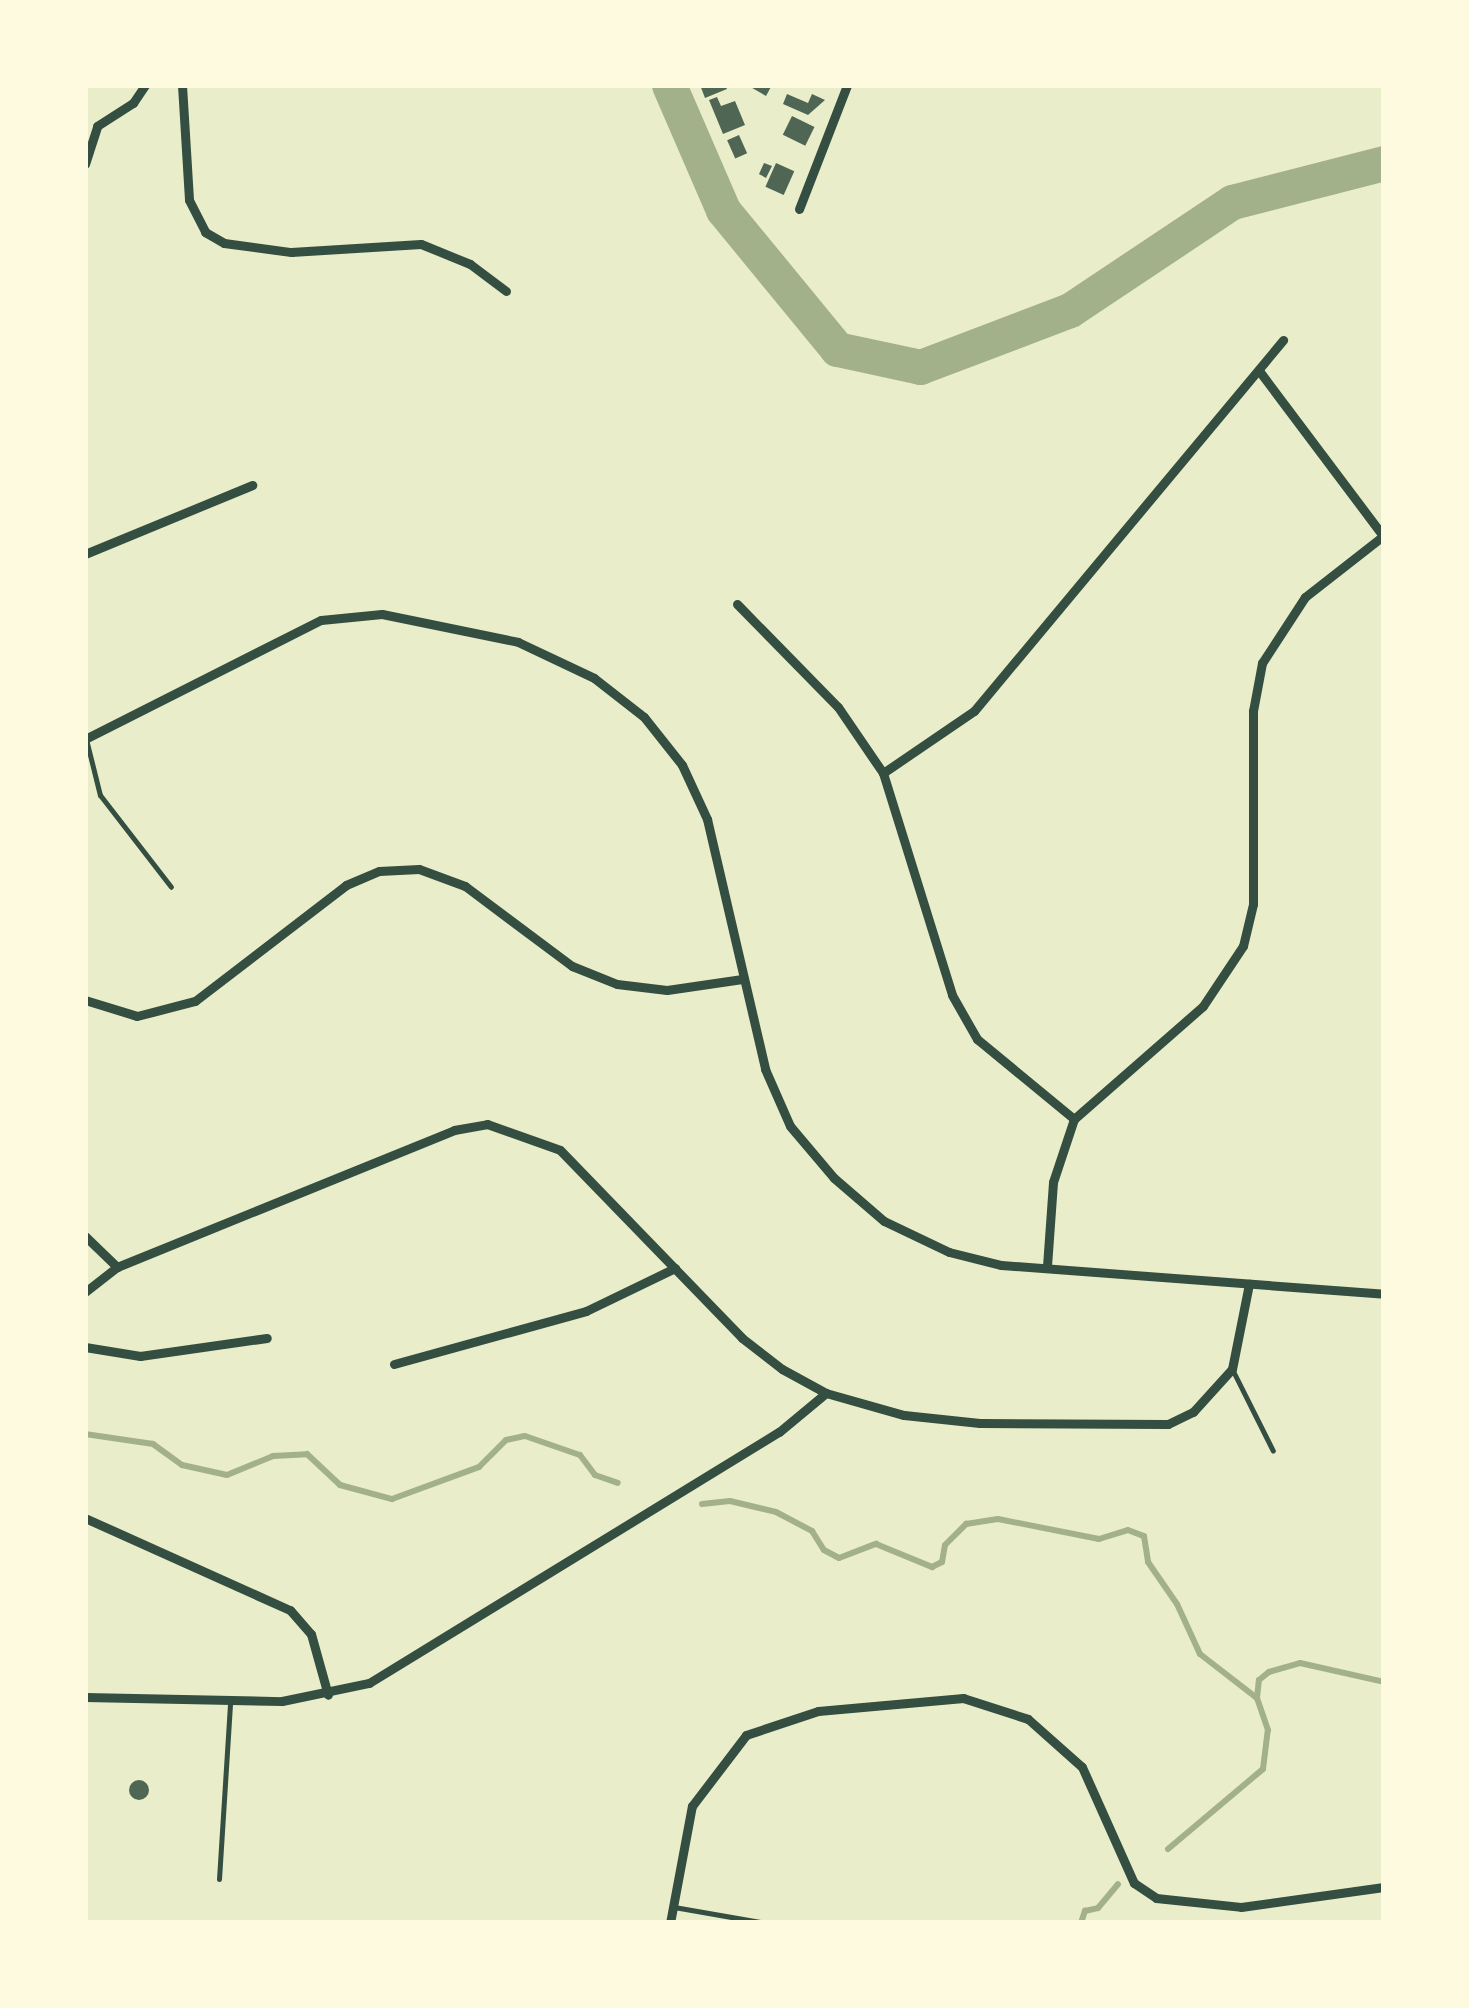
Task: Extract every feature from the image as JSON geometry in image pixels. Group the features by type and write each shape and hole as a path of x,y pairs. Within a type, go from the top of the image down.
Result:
{"street":[{"path":"85,164 97,126 134,103 145,85"},
{"path":"182,85 189,200 205,232 224,242 292,252 421,244 470,264 506,290"},
{"path":"799,208 847,85"},
{"path":"884,773 974,711 1283,340"},
{"path":"1048,1266 1053,1182 1074,1119 1203,1006 1243,946 1253,904 1253,711 1262,663 1305,597 1383,537 1260,372"},
{"path":"85,554 252,485"},
{"path":"737,604 838,707 884,773 952,995 999,1063 1074,1119"},
{"path":"86,739 321,620 382,614 518,642 594,678 644,717 682,764 707,818 765,1069 790,1126 834,1178 884,1220 949,1252 1048,1266 1384,1294"},
{"path":"85,1000 137,1016 182,1006 346,885 379,871 418,869 465,886 572,966 616,984 667,990 742,979"},
{"path":"85,1292 117,1267 454,1130 487,1124 560,1150 742,1338 826,1394 904,1415 980,1423 1168,1424 1192,1412 1232,1368 1248,1284"},
{"path":"85,1236 117,1267"},
{"path":"394,1364 586,1311 676,1268"},
{"path":"85,1347 140,1356 267,1338"},
{"path":"85,1697 230,1699 328,1695 406,1665 779,1432 826,1394"},
{"path":"85,1518 290,1610 311,1634 328,1695"},
{"path":"670,1923 692,1806 746,1735 818,1710 963,1698 1028,1719 1082,1767 1134,1883 1156,1898 1241,1907 1384,1887"}],"lane":[{"path":"86,739 100,795 171,887"},
{"path":"1232,1368 1273,1451"},
{"path":"219,1879 230,1699"},
{"path":"674,1908 766,1923"}],"building":[{"path":"700,85 725,85 727,89 705,98"},
{"path":"747,85 772,85 766,96"},
{"path":"787,94 808,103 812,94 825,100 808,115 783,104"},
{"path":"717,97 721,106 735,101 745,125 723,134 709,100"},
{"path":"792,116 814,127 805,146 783,135"},
{"path":"739,135 747,153 735,159 727,140"},
{"path":"764,163 772,166 766,178 759,174"},
{"path":"776,163 794,171 784,195 765,187"},
{"path":"139,1780 149,1790 139,1800 129,1790"}],"waterway":[{"path":"669,85 723,210 837,349 920,367 1070,310 1232,202 1384,163"},
{"path":"85,1434 153,1444 182,1465 227,1475 273,1456 307,1454 340,1485 392,1499 479,1467 506,1440 525,1436 580,1455 595,1475 618,1483"},
{"path":"702,1504 730,1501 776,1512 812,1531 824,1550 839,1558 876,1544 932,1567 942,1562 945,1545 966,1524 998,1519 1099,1539 1128,1530 1144,1536 1148,1562 1177,1604 1200,1654 1257,1698"},
{"path":"1168,1849 1263,1769 1268,1730 1257,1698 1259,1680 1269,1672 1300,1663 1384,1682"},
{"path":"1081,1923 1085,1911 1098,1908 1118,1884"}]}
